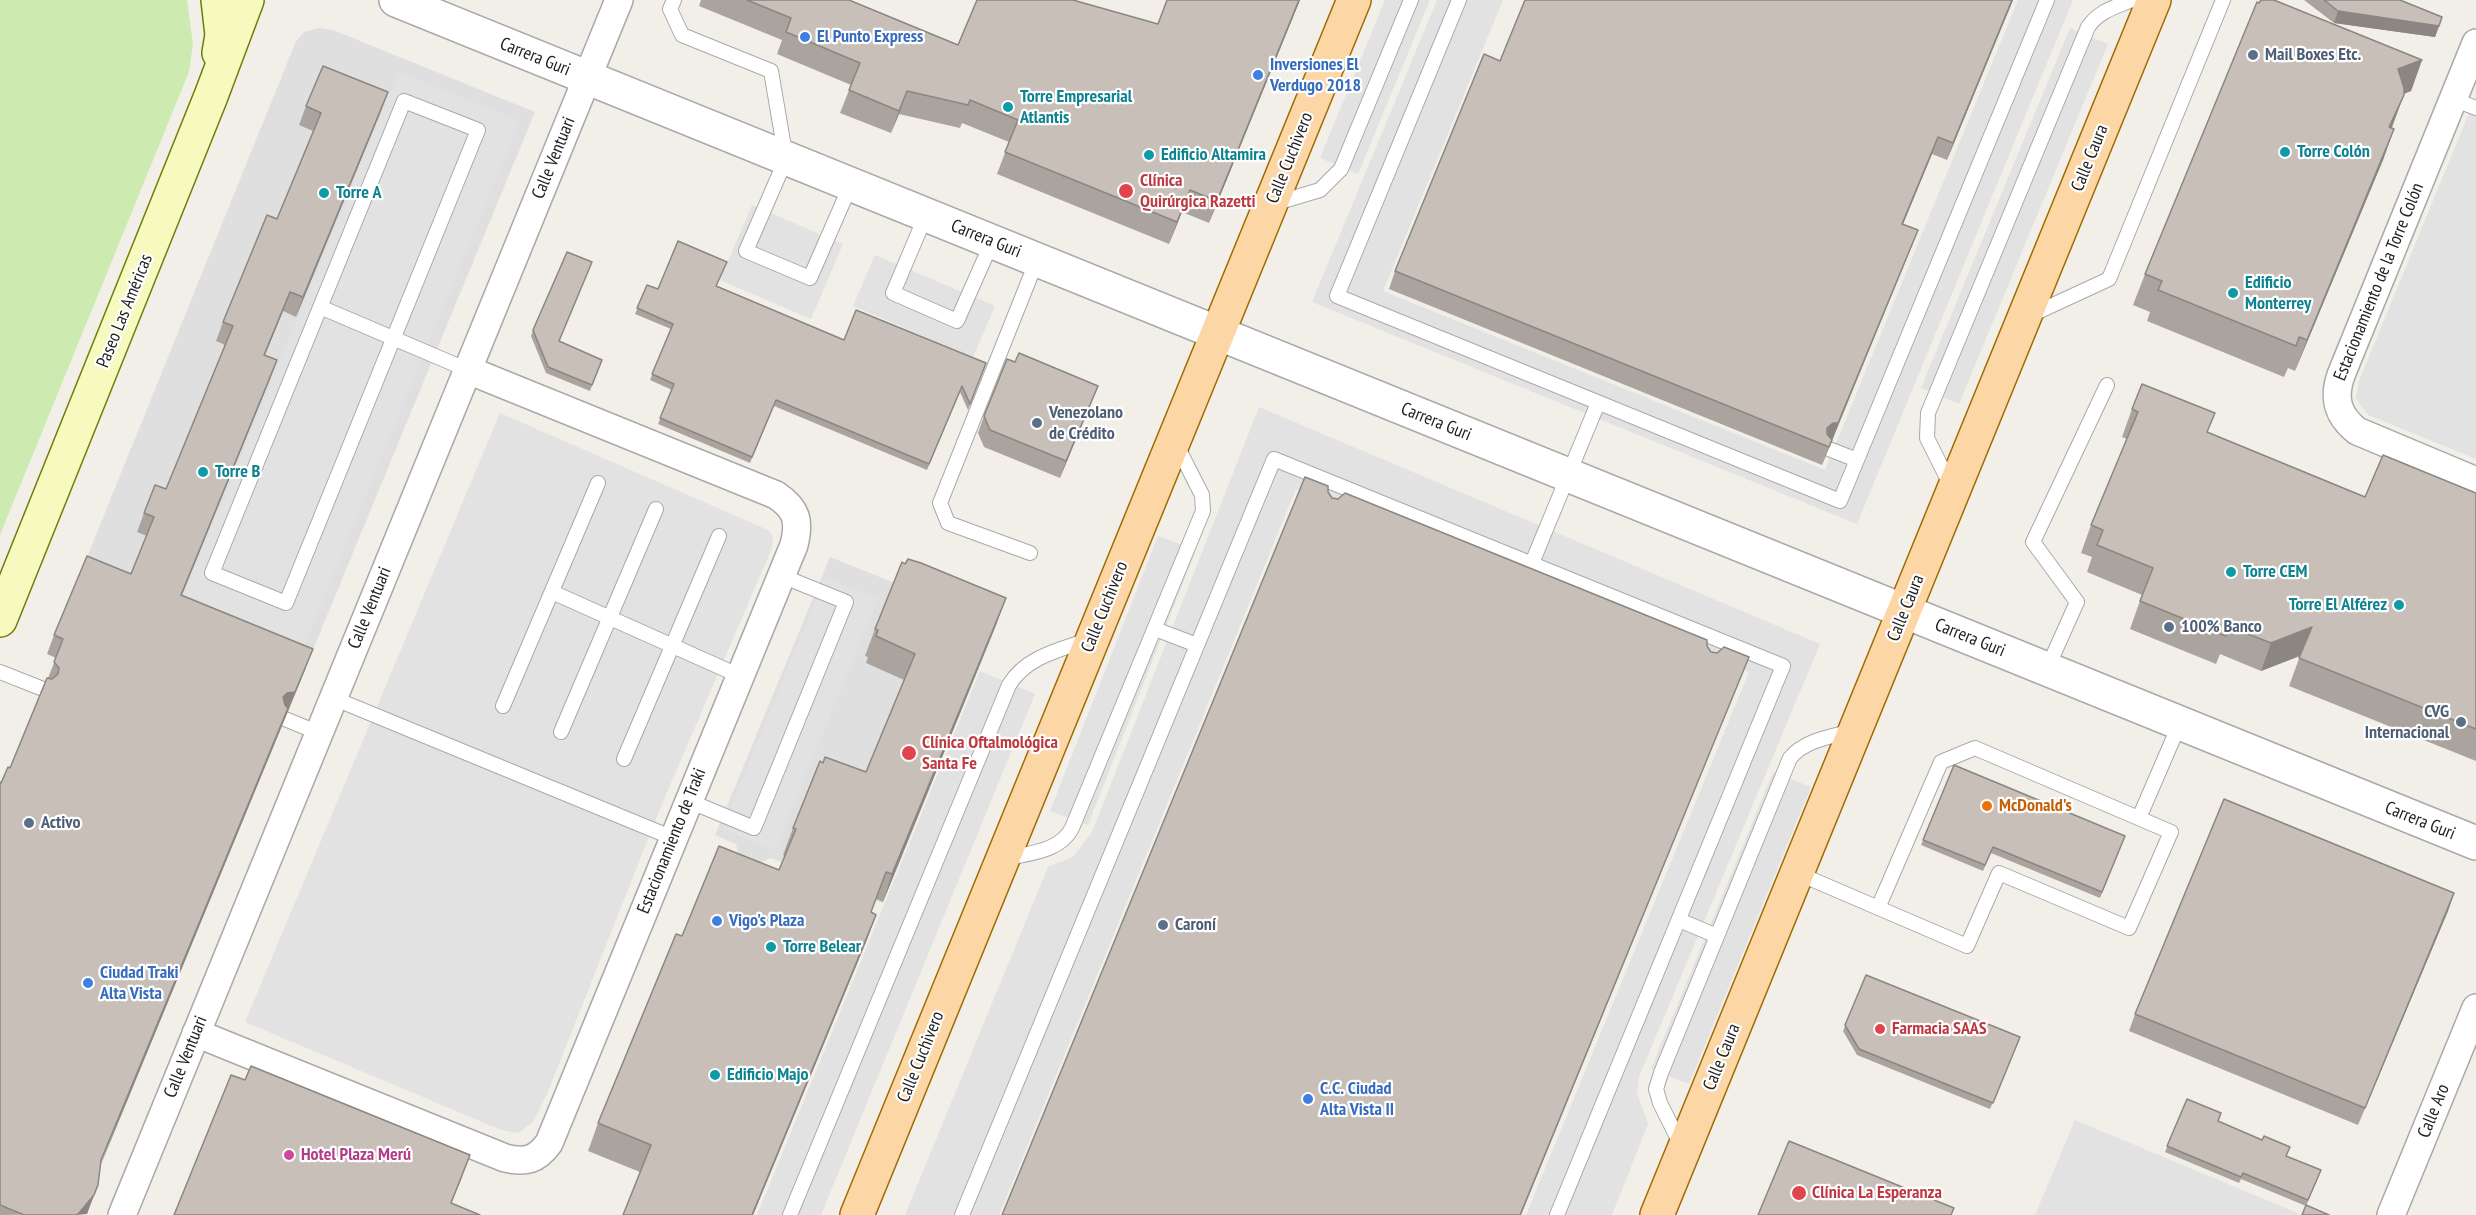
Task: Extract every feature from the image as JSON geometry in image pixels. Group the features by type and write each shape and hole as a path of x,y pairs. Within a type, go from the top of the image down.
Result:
{"main road":[{"path":"211,96 222,35 218,0"},
{"name":"Paseo Las Américas","path":"0,621 211,96 247,0"},
{"name":"Calle Caura","path":"1657,1215 2154,0"},
{"name":"Calle Cuchivero","path":"857,1215 1271,205 1351,3"}],"street":[{"name":"Carrera Guri","path":"396,0 2476,843"},
{"name":"Calle Ventuari","path":"122,1215 619,0"},
{"name":"Estacionamiento de la Torre Colón","path":"2476,43 2465,104 2341,375 2336,401 2343,417 2356,431 2476,481"},
{"name":"Estacionamiento de Traki","path":"196,1033 505,1158 524,1161 534,1159 542,1153 549,1143 782,576 794,545 798,526 794,512 783,500 468,370"},
{"name":"Calle Aro","path":"2391,1215 2476,1008"}],"lane":[{"path":"674,0 670,9 682,34 771,71 786,159 746,251 810,279 850,184"},
{"path":"1271,205 1320,190 1341,169 1411,0"},
{"path":"1459,0 1337,296 1840,501 2047,0"},
{"path":"1953,490 1927,438 1928,413 2088,27 2104,12 2132,0"},
{"path":"2024,318 2109,279 2223,0"},
{"path":"404,101 478,130 392,338 286,603 212,573 404,101"},
{"path":"927,215 893,293 957,321 992,242"},
{"path":"1030,553 948,523 940,503 1037,260"},
{"path":"320,307 468,370"},
{"path":"2047,669 2077,602 2033,542 2107,385"},
{"path":"1532,563 1598,403"},
{"path":"1003,859 1058,845 1068,837 1203,511 1202,495 1174,440"},
{"path":"1829,449 1857,460"},
{"path":"962,1215 1274,459 1337,491 1532,563 1715,644 1783,666 1557,1215"},
{"path":"503,706 598,483"},
{"path":"561,732 656,509"},
{"path":"624,759 718,536"},
{"path":"688,801 753,828 758,817 846,602 782,576"},
{"path":"552,592 740,676"},
{"path":"1155,628 1197,645"},
{"path":"790,1215 1009,685 1019,670 1033,661 1093,638"},
{"path":"0,672 43,689"},
{"path":"333,698 673,838"},
{"path":"285,719 319,732"},
{"path":"2139,818 2180,723"},
{"path":"1684,1150 1660,1103 1656,1089 1717,936 1790,758 1797,750 1811,743 1856,730"},
{"path":"1797,873 1878,908 1967,946 1999,873 2129,928 2171,832 1975,748 1941,762 1878,908"},
{"path":"1679,920 1717,936"}],"shaded area":[{"path":"1385,0 1430,0 1358,174 1320,158"},
{"path":"1437,0 1503,0 1383,291 1825,470 2018,0 2073,0 1857,524 1312,302"},
{"path":"319,28 333,30 535,112 307,664 81,572 296,41 304,32"},
{"path":"2070,28 2108,44 1959,404 1921,388"},
{"path":"399,72 520,121 302,651 181,602"},
{"path":"2476,96 2476,459 2368,415 2356,398 2359,381"},
{"path":"752,205 843,244 811,319 720,280"},
{"path":"875,255 995,306 973,357 853,306"},
{"path":"1259,407 1820,644 1639,1077 1637,1093 1648,1124 1612,1215 1526,1215 1749,672 1296,489 999,1215 905,1215 1048,867 1073,857 1092,832"},
{"path":"500,413 768,530 773,537 772,548 662,804 547,1094 533,1122 518,1133 501,1130 245,1022"},
{"path":"1158,536 1196,550 1088,825 1050,811"},
{"path":"830,557 997,624 882,903 771,858 760,863 738,854 736,844 715,835"},
{"path":"825,577 878,599 775,850 722,829"},
{"path":"980,671 1035,694 821,1215 757,1215"},
{"path":"1773,772 1811,787 1689,1084 1651,1069"},
{"path":"2075,1120 2300,1214 2035,1215"}],"green space":[{"path":"0,0 187,0 193,44 189,72 0,535"}],"building":[{"path":"747,0 849,0 958,45 977,0 1073,0 1158,24 1167,0 1299,0 1217,201 1190,190 1177,222 1005,152 1018,120 970,100 968,105 907,91 899,111 849,90 860,63 786,32 791,18"},
{"path":"1525,0 2012,0 1953,143 1938,137 1902,224 1918,230 1838,423 1833,423 1827,428 1827,434 1832,440 1829,447 1395,271 1484,54 1500,61"},
{"name":"Torre Colón","path":"2274,0 2422,60 2398,69 2404,95 2389,127 2394,129 2307,340 2299,337 2296,346 2158,290 2162,281 2145,274 2257,2"},
{"path":"2324,0 2400,0 2442,17 2439,26 2338,11"},
{"name":"Ciudad Traki Alta Vista","path":"323,66 388,92 303,297 290,292 264,355 277,360 181,595 313,649 295,692 287,693 283,697 288,708 101,1160 98,1185 94,1195 76,1215 24,1215 0,1205 0,782 8,767 10,768 47,678 52,679 58,674 59,668 54,662 63,639 54,635 87,556 131,574 154,517 144,513 155,485 166,489 233,326 223,322 267,215 277,219 321,113 306,106"},
{"path":"678,241 727,262 716,286 844,340 856,310 986,363 970,404 962,386 929,464 776,400 752,457 660,418 674,384 652,374 673,324 637,308 647,285 658,289"},
{"path":"567,252 592,262 559,341 602,360 592,385 548,367 533,330"},
{"path":"1019,353 1098,386 1066,461 990,430 984,416 1007,359 1015,362"},
{"path":"2142,384 2215,413 2207,432 2365,497 2383,455 2476,493 2476,729 2299,658 2312,627 2271,643 2230,627 2226,636 2140,601 2153,568 2097,545 2103,530 2091,525 2138,412 2132,409"},
{"path":"1305,477 1328,486 1328,492 1332,498 1338,499 1345,493 1707,640 1707,646 1711,652 1717,653 1724,647 1749,657 1520,1215 1002,1215"},
{"path":"908,559 1006,598 892,874 886,872 871,912 876,915 752,1215 623,1215 651,1145 598,1123 676,934 682,936 719,846 779,870 820,761 823,763 825,757 866,772 915,654 876,636 878,630 875,629 902,562 905,564"},
{"name":"McDonald's","path":"1954,765 2125,836 2102,892 1993,847 1985,865 1923,840"},
{"path":"2224,799 2454,893 2365,1108 2135,1014"},
{"path":"1866,975 2020,1037 1993,1103 1859,1049 1845,1025"},
{"name":"Hotel Plaza Merú","path":"251,1066 470,1155 451,1203 480,1215 174,1215 231,1075 245,1080"},
{"path":"2187,1099 2221,1113 2218,1121 2262,1140 2264,1136 2290,1147 2286,1156 2321,1170 2308,1200 2243,1173 2241,1177 2167,1146"},
{"path":"1789,1141 1954,1208 1951,1215 1758,1215"},
{"path":"2306,1205 2329,1215 2302,1215"}],"place":[{"name":"El Punto Express","path":"805,37"},
{"name":"Mail Boxes Etc.","path":"2253,55"},
{"name":"Inversiones El Verdugo 2018","path":"1258,75"},
{"name":"Torre Empresarial Atlantis","path":"1008,107"},
{"name":"Torre Colón","path":"2285,152"},
{"name":"Edificio Altamira","path":"1149,155"},
{"name":"Clínica Quirúrgica Razetti","path":"1126,191"},
{"name":"Torre A","path":"324,193"},
{"name":"Edificio Monterrey","path":"2233,293"},
{"name":"Venezolano de Crédito","path":"1037,423"},
{"name":"Torre B","path":"203,472"},
{"name":"Torre CEM","path":"2231,572"},
{"name":"Torre El Alférez","path":"2399,605"},
{"name":"100% Banco","path":"2169,627"},
{"name":"CVG Internacional","path":"2461,722"},
{"name":"Clínica Oftalmológica Santa Fe","path":"909,753"},
{"name":"McDonald's","path":"1987,806"},
{"name":"Activo","path":"29,823"},
{"name":"Vigo's Plaza","path":"717,921"},
{"name":"Caroní","path":"1163,925"},
{"name":"Torre Belear","path":"771,947"},
{"name":"Ciudad Traki Alta Vista","path":"88,983"},
{"name":"Farmacia SAAS","path":"1880,1029"},
{"name":"Edificio Majo","path":"715,1075"},
{"name":"C.C. Ciudad Alta Vista II","path":"1308,1099"},
{"name":"Hotel Plaza Merú","path":"289,1155"},
{"name":"Clínica La Esperanza","path":"1799,1193"}]}
